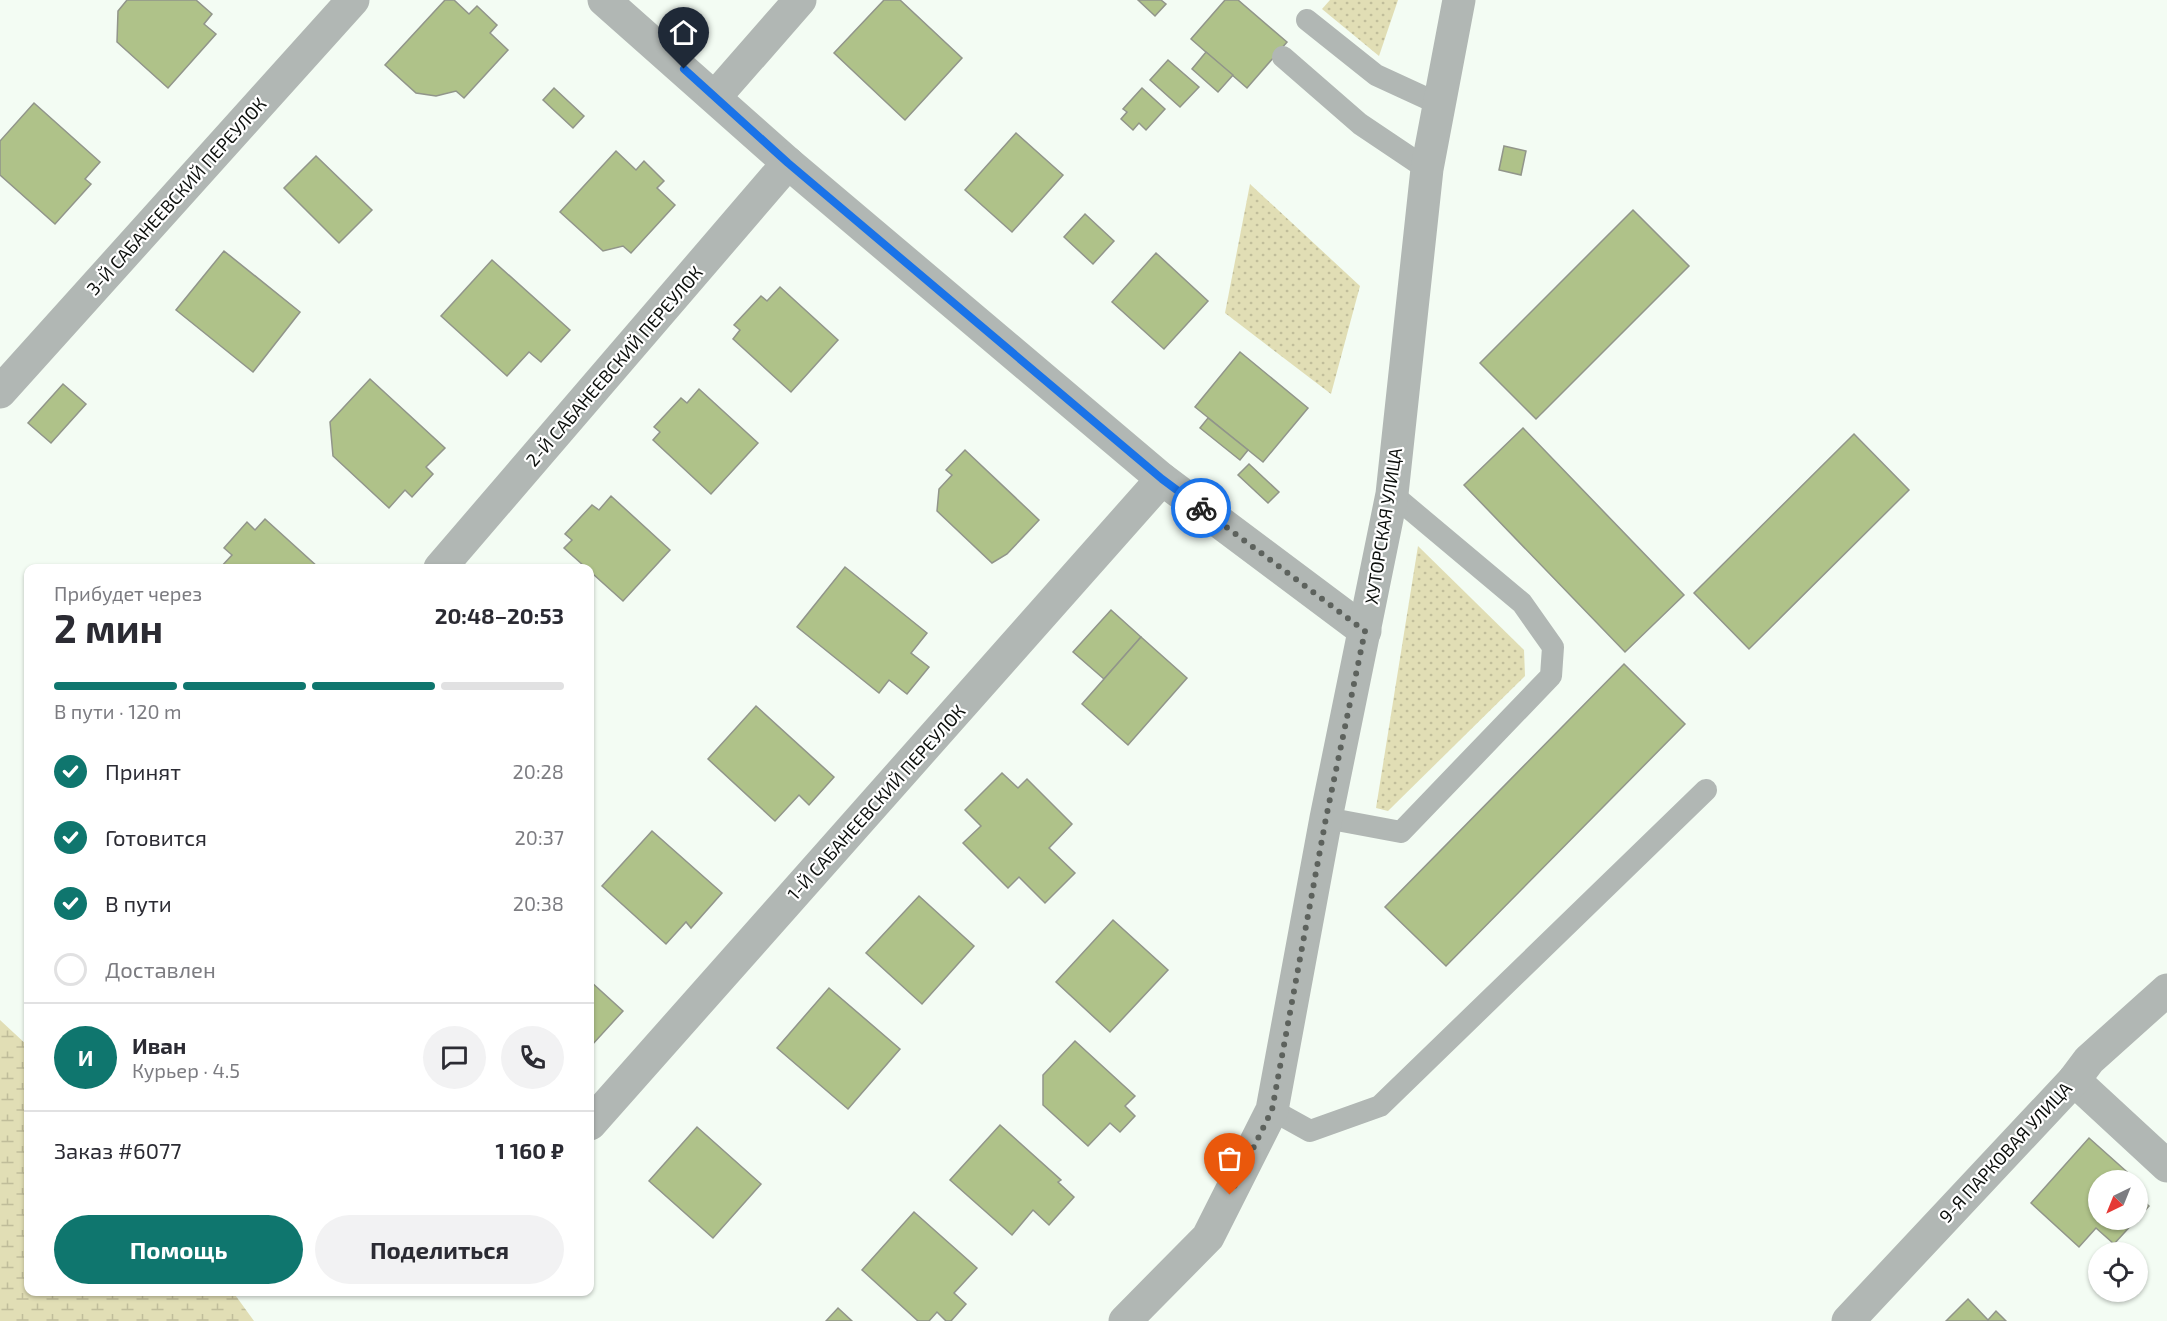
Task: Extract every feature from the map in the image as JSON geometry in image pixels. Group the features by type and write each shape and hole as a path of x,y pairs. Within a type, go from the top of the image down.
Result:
{"street":[{"name":"3-Й САБАНЕЕВСКИЙ ПЕРЕУЛОК","path":"0,392 353,0"},
{"path":"604,0 788,163 1162,479 1365,631"},
{"path":"715,97 800,0"},
{"name":"ХУТОРСКАЯ УЛИЦА","path":"1125,1321 1208,1237 1272,1110 1326,818 1392,494 1427,169 1459,0"},
{"name":"2-Й САБАНЕЕВСКИЙ ПЕРЕУЛОК","path":"443,564 788,163"},
{"name":"1-Й САБАНЕЕВСКИЙ ПЕРЕУЛОК","path":"594,1119 1162,479"},
{"name":"9-Я ПАРКОВАЯ УЛИЦА","path":"1848,1321 2074,1080 2089,1060 2167,990"},
{"path":"2074,1080 2167,1166"}],"lane":[{"path":"1307,20 1376,75 1440,104"},
{"path":"1283,57 1360,124 1427,169"},
{"path":"1326,818 1401,832 1551,676 1553,647 1522,603 1392,494"},
{"path":"1272,1110 1310,1131 1380,1106 1706,790"}],"green space":[{"path":"1330,0 1398,0 1379,56 1322,9"},
{"path":"1250,184 1360,286 1331,394 1225,313"},
{"path":"1418,546 1524,650 1525,676 1388,811 1376,808"},
{"path":"0,1020 24,1042 24,1296 236,1296 254,1321 0,1321"}],"building":[{"path":"127,0 196,0 212,14 204,24 216,34 168,88 117,42 118,11"},
{"path":"445,0 454,0 469,14 477,6 497,25 490,33 508,50 464,98 456,91 436,96 416,93 385,65"},
{"path":"884,0 900,0 962,58 905,120 834,53"},
{"path":"1138,0 1161,0 1166,4 1155,16"},
{"path":"1225,0 1238,0 1287,42 1247,88 1191,39"},
{"path":"1206,52 1233,75 1218,92 1192,69"},
{"path":"1168,60 1199,87 1180,107 1150,80"},
{"path":"554,88 584,116 573,128 543,100"},
{"path":"1142,88 1165,109 1146,130 1139,123 1133,130 1121,119 1127,112 1123,109"},
{"path":"34,103 100,162 85,179 91,184 55,224 0,175 0,141"},
{"path":"1016,133 1063,175 1012,232 965,190"},
{"path":"1504,146 1526,151 1521,175 1499,170"},
{"path":"616,151 636,170 644,161 664,181 657,188 675,205 631,253 623,246 603,251 560,212"},
{"path":"316,156 372,210 339,243 284,188"},
{"path":"1633,210 1689,266 1536,419 1480,363"},
{"path":"1085,214 1114,241 1093,264 1064,237"},
{"path":"224,251 300,312 253,372 176,310"},
{"path":"1156,253 1208,301 1164,349 1112,302"},
{"path":"492,260 570,330 541,362 529,352 507,376 441,316"},
{"path":"780,287 838,340 791,392 733,339 740,330 734,325 761,296 767,301"},
{"path":"1240,352 1308,408 1263,462 1195,407"},
{"path":"370,379 445,448 426,467 433,474 412,497 405,490 389,508 333,456 330,422"},
{"path":"63,384 86,404 51,443 28,423"},
{"path":"699,389 758,443 711,494 653,440 660,432 654,427 681,398 687,403"},
{"path":"1208,418 1248,450 1240,460 1200,428"},
{"path":"1523,428 1684,595 1625,652 1464,485"},
{"path":"1854,434 1909,490 1749,649 1694,593"},
{"path":"965,450 1039,520 1007,554 992,563 937,511 939,489 952,475 946,470"},
{"path":"1249,464 1279,492 1268,503 1238,475"},
{"path":"611,496 670,550 623,601 594,575 594,564 582,564 564,548 572,540 565,534 592,505 599,510"},
{"path":"265,519 315,564 224,564 232,555 224,548 247,522 255,530"},
{"path":"845,567 927,633 911,653 929,667 907,694 889,680 879,693 797,627"},
{"path":"1111,610 1141,637 1104,679 1073,652"},
{"path":"1141,637 1187,678 1128,745 1082,704"},
{"path":"1624,664 1685,724 1446,966 1385,907"},
{"path":"756,706 834,777 809,805 799,795 775,821 708,759"},
{"path":"1002,773 1018,788 1027,779 1072,824 1049,848 1075,873 1045,903 1019,877 1008,888 963,843 981,826 965,810"},
{"path":"652,831 722,893 691,928 686,922 666,944 602,886"},
{"path":"919,896 974,946 922,1004 866,953"},
{"path":"1113,920 1168,970 1110,1032 1056,982"},
{"path":"594,985 623,1011 594,1043"},
{"path":"829,988 900,1049 848,1109 777,1048"},
{"path":"1075,1041 1135,1096 1125,1106 1135,1116 1120,1132 1110,1123 1088,1146 1043,1105 1043,1075"},
{"path":"1000,1125 1061,1180 1058,1182 1074,1197 1049,1225 1033,1210 1012,1235 950,1180"},
{"path":"697,1127 761,1184 713,1238 649,1181"},
{"path":"2089,1138 2125,1170 2088,1170 2088,1230 2094,1230 2079,1247 2031,1203"},
{"path":"914,1212 977,1268 954,1293 966,1304 951,1321 946,1321 937,1312 929,1321 918,1321 862,1270"},
{"path":"2098,1230 2127,1230 2116,1242 2112,1242"},
{"path":"1968,1299 1988,1320 1996,1311 2006,1321 1946,1321"},
{"path":"838,1308 852,1321 826,1321"}],"way so far":[{"path":"1201,508 1365,631 1326,818 1272,1110 1230,1195"}],"route":[{"path":"684,69 788,163 1162,479 1201,508"}]}
